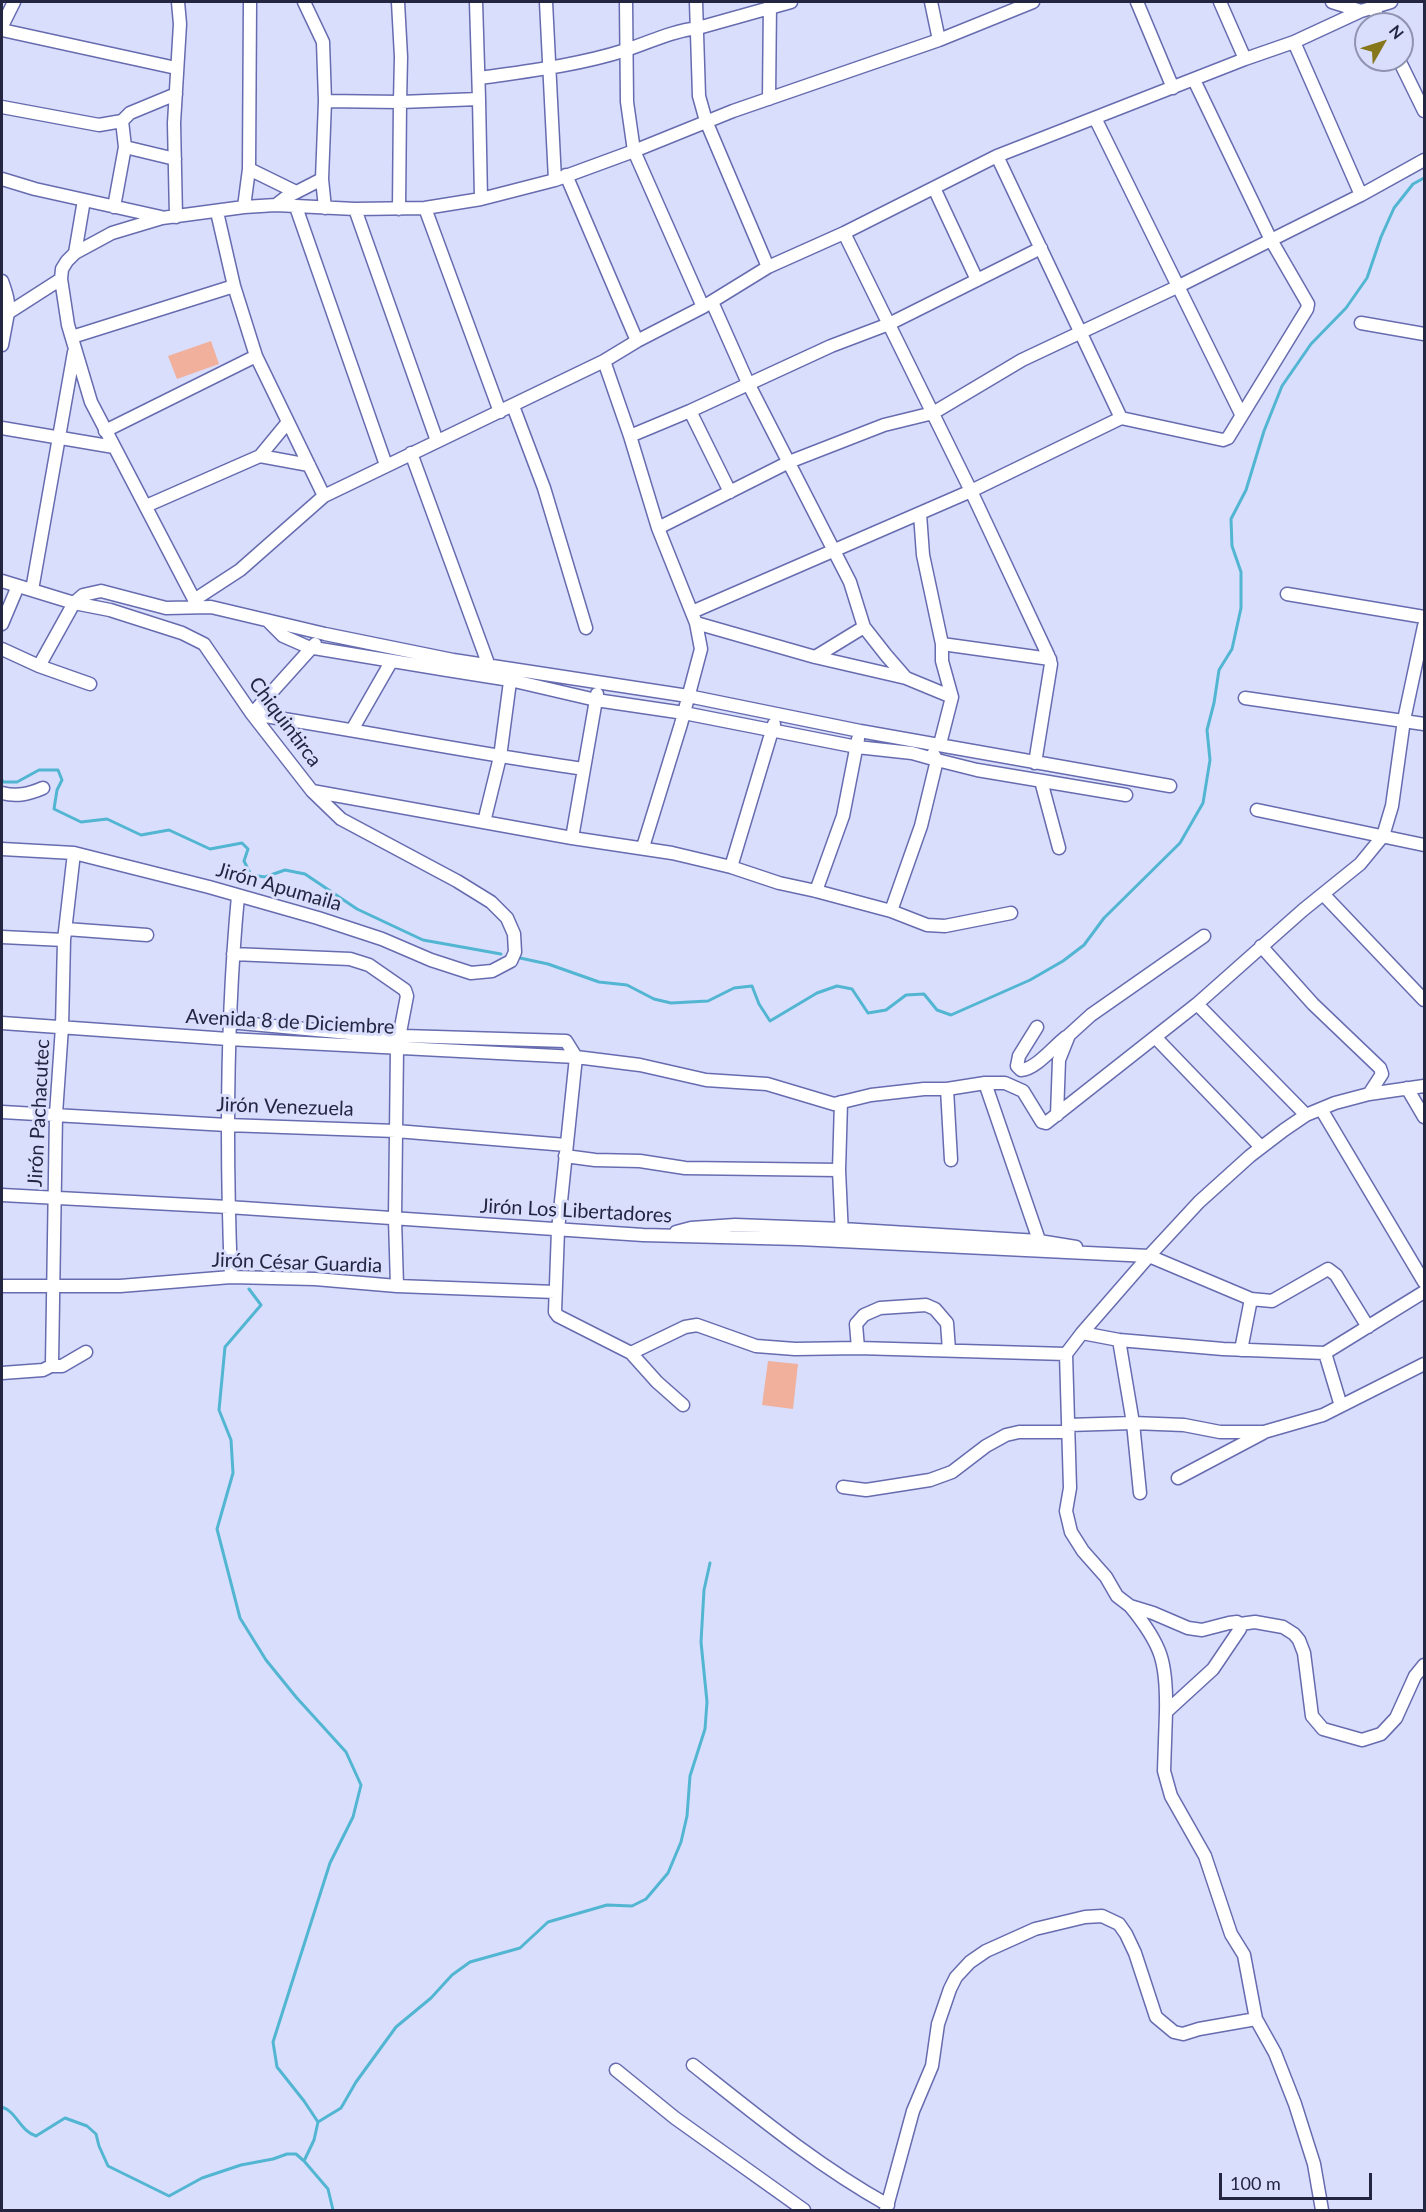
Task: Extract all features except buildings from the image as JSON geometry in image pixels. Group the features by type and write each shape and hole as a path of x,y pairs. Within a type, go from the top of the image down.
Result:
{"street":[{"path":"2,26 14,2"},
{"path":"176,217 174,123 180,24 178,2"},
{"path":"244,207 249,169 250,2"},
{"path":"304,2 323,42 325,101 322,179 325,208"},
{"path":"398,2 401,57 399,208"},
{"path":"476,2 480,78 481,199"},
{"path":"546,2 548,69 560,177 637,341"},
{"path":"626,2 627,102 634,151 708,305 850,582 864,627 906,678"},
{"path":"696,2 699,96 706,121 768,267"},
{"path":"480,78 548,69 626,50 647,41 698,28 770,4 791,2"},
{"path":"931,2 939,40"},
{"path":"196,603 91,402 74,342 61,279 67,261 75,253 112,233 162,218 244,207 276,205 355,209 425,208 481,199 560,177 634,151 706,121 939,40 1033,2"},
{"path":"1137,2 1173,88"},
{"path":"1220,2 1245,59"},
{"path":"1332,2 1361,11"},
{"path":"196,603 240,570 324,496 604,361 637,341 708,305 768,267 844,233 997,156 1294,42 1361,11 1391,2"},
{"path":"769,99 770,4"},
{"path":"1374,8 1376,12"},
{"path":"2,30 176,68"},
{"path":"1294,42 1362,195"},
{"path":"1405,72 1425,111"},
{"path":"694,618 834,550 971,491 1121,418 1225,440 1230,436 1308,304 1270,240 1194,80"},
{"path":"2,107 99,125 122,122 130,113 176,94"},
{"path":"325,101 400,102 479,99"},
{"path":"1095,118 1241,414"},
{"path":"114,207 125,147 122,122"},
{"path":"125,147 175,159"},
{"path":"997,156 1121,418"},
{"path":"658,528 789,462 884,424 933,413 1022,360 1179,286 1362,195 1425,160"},
{"path":"249,169 296,192"},
{"path":"2,179 162,218"},
{"path":"276,205 322,179"},
{"path":"934,188 977,280"},
{"path":"75,253 84,200"},
{"path":"296,207 386,465"},
{"path":"425,208 500,412"},
{"path":"355,209 437,441"},
{"path":"217,212 234,286 256,356 324,496"},
{"path":"844,233 971,491 1050,659 1035,763"},
{"path":"630,436 858,334 889,324 1041,248"},
{"path":"4,317 61,279"},
{"path":"2,281 7,296 2,345"},
{"path":"74,342 234,286"},
{"path":"1361,323 1425,334"},
{"path":"32,590 74,342"},
{"path":"105,430 256,356"},
{"path":"604,361 658,528 694,618 701,649 643,847"},
{"path":"513,406 544,488 586,628"},
{"path":"690,411 730,492"},
{"path":"146,506 260,456 288,422"},
{"path":"2,428 114,447"},
{"path":"411,453 489,666"},
{"path":"260,456 309,465"},
{"path":"920,514 923,555 942,644 942,661 952,697 940,744"},
{"name":"Chiquintirca","path":"2,581 74,603 110,610 182,633 204,644 252,714 312,790 341,819 457,881 491,902 507,918 514,934"},
{"path":"2,624 18,586"},
{"path":"39,666 74,603 83,595 101,591 166,608 196,603 450,665 511,675 599,682 688,696 860,731 1170,786"},
{"path":"1287,594 1425,617"},
{"path":"694,618 814,657 906,678 952,697"},
{"path":"268,621 283,636 311,648 391,662 489,666 511,675 596,700 773,729 857,747 912,753 978,770 1126,795"},
{"path":"842,1235 839,1170 841,1102 871,1095 1005,1083 1023,1091 1042,1122 1046,1123 1197,1004 1261,946 1360,864 1383,836 1392,806 1404,720 1425,626"},
{"path":"814,657 864,627"},
{"path":"252,714 325,634"},
{"path":"942,644 1050,659"},
{"path":"2,649 39,666 90,684"},
{"path":"352,729 391,662"},
{"path":"484,822 500,757 511,675"},
{"path":"572,838 599,682"},
{"path":"1245,698 1425,724"},
{"path":"252,714 352,729 500,757 584,769"},
{"path":"731,867 777,714"},
{"path":"816,891 843,816 860,731"},
{"path":"923,741 938,760"},
{"path":"891,911 921,826 938,760"},
{"path":"1041,781 1059,848"},
{"path":"2,793 22,795 43,788"},
{"path":"312,790 572,838 643,847 731,867 769,880 891,911 927,925 945,926 1011,913"},
{"path":"1257,810 1425,845"},
{"name":"Jirón Apumaila","path":"2,849 74,853 238,896 382,939 431,960 471,973 492,971 511,961 515,952 514,934"},
{"name":"Jirón Pachacutec","path":"47,1368 53,1287 56,1114 65,935 74,853"},
{"path":"1323,894 1425,1000"},
{"path":"231,1277 226,1125 228,1039 238,896"},
{"path":"2,937 147,935"},
{"path":"1037,1027 1019,1056 1017,1066 1021,1070 1026,1070 1036,1064 1091,1015 1204,936"},
{"path":"1261,946 1313,1004 1380,1068 1382,1074 1369,1094"},
{"path":"233,954 350,959 369,965 405,990 407,996 397,1048 395,1219 397,1286"},
{"path":"1197,1004 1306,1115"},
{"path":"229,1022 371,1035 563,1040 569,1044 576,1058 558,1230 554,1309 558,1316 631,1353 657,1382 683,1405"},
{"name":"Avenida 8 de Diciembre","path":"2,1023 228,1039 576,1058 640,1065 706,1080 767,1084 834,1104 841,1102"},
{"path":"1057,1115 1059,1060 1069,1035"},
{"path":"1155,1037 1262,1147"},
{"path":"985,1083 1041,1246"},
{"path":"1323,2211 1314,2164 1296,2104 1275,2053 1256,2019 1244,1955 1231,1934 1205,1856 1171,1796 1164,1771 1167,1689 1159,1647 1151,1632 1130,1606 1117,1596 1106,1577 1083,1551 1071,1532 1066,1511 1070,1488 1066,1354 1149,1256 1199,1202 1262,1147 1306,1115 1335,1103 1369,1094 1425,1086"},
{"path":"1407,1088 1425,1117"},
{"path":"947,1089 951,1160"},
{"path":"1321,1109 1425,1282"},
{"name":"Jirón Venezuela","path":"2,1112 226,1125 396,1131 566,1151 595,1160 640,1161 684,1168 839,1170"},
{"name":"Jirón Los Libertadores","path":"2,1195 54,1196 660,1236 842,1235 1041,1246 1084,1254 1149,1256"},
{"path":"1149,1256 1251,1299 1272,1301 1328,1269 1336,1275 1368,1327"},
{"name":"Jirón César Guardia","path":"2,1286 120,1286 231,1277 315,1279 397,1286 555,1292"},
{"path":"1082,1333 1119,1340 1240,1350 1326,1353 1425,1292"},
{"path":"1240,1350 1251,1299"},
{"path":"858,1348 856,1324 864,1315 880,1308 926,1305 935,1309 947,1323 948,1350"},
{"path":"631,1353 686,1327 698,1325 756,1346 795,1349 858,1348 1066,1354"},
{"path":"1119,1340 1133,1423 1140,1493"},
{"path":"2,1373 62,1366 86,1352"},
{"path":"1326,1353 1341,1406"},
{"path":"1178,1478 1264,1432 1323,1415 1425,1364"},
{"path":"843,1487 866,1490 930,1479 952,1472 986,1446 1006,1435 1019,1432 1133,1423 1184,1425 1220,1432 1264,1432"},
{"path":"1130,1606 1153,1612 1188,1628 1202,1630 1237,1622 1240,1624 1255,1622 1283,1627 1299,1640 1304,1653 1312,1716 1323,1729 1362,1740 1381,1734 1396,1718 1415,1676 1425,1665"},
{"path":"1166,1712 1213,1669 1240,1629 1240,1624"},
{"path":"693,2065 784,2137 887,2208 913,2110 932,2066 939,2024 950,1989 956,1977 986,1950 1035,1929 1085,1917 1102,1916 1119,1924 1126,1934 1135,1953 1156,2017 1174,2032 1183,2034 1256,2019"},
{"path":"616,2070 675,2118 804,2211"}],"shaded area":[{"path":"211,341 219,364 177,379 168,356"},
{"path":"768,1361 798,1364 793,1409 762,1405"}],"waterway":[{"path":"520,958 548,964 599,982 627,985 654,999 671,1003 708,1001 734,988 752,986 759,1004 770,1021 817,993 837,986 852,989 868,1013 886,1010 906,995 924,994 937,1010 951,1015 1030,980 1063,961 1084,945 1104,918 1180,843 1203,803 1210,760 1207,730 1219,670 1232,649 1241,608 1241,572 1232,546 1231,519 1246,490 1264,431 1282,386 1311,344 1346,308 1367,278 1394,208 1413,184 1424,178"},
{"path":"2,780 3,782 17,782 39,770 58,770 62,780 57,790 54,809 81,822 107,819 141,835 169,830 210,849 242,843 248,849 244,861 251,875 265,877 285,870 305,874 357,909 423,940 501,954"},
{"path":"249,1289 261,1305 225,1347 219,1410 231,1440 233,1473 217,1529 240,1618 266,1660 346,1752 361,1785 353,1817 330,1863 273,2042 277,2067 318,2122 314,2140 304,2161"},
{"path":"318,2122 341,2108 356,2082 396,2027 431,1998 452,1975 470,1962 520,1948 548,1922 607,1905 632,1906 646,1899 668,1873 681,1842 687,1816 690,1776 705,1729 707,1702 701,1642 704,1590 710,1563"},
{"path":"2,2107 7,2109 26,2130 36,2136 65,2118 87,2126 96,2134 108,2166 169,2196 202,2178 241,2165 296,2154 328,2189 333,2210"}]}
